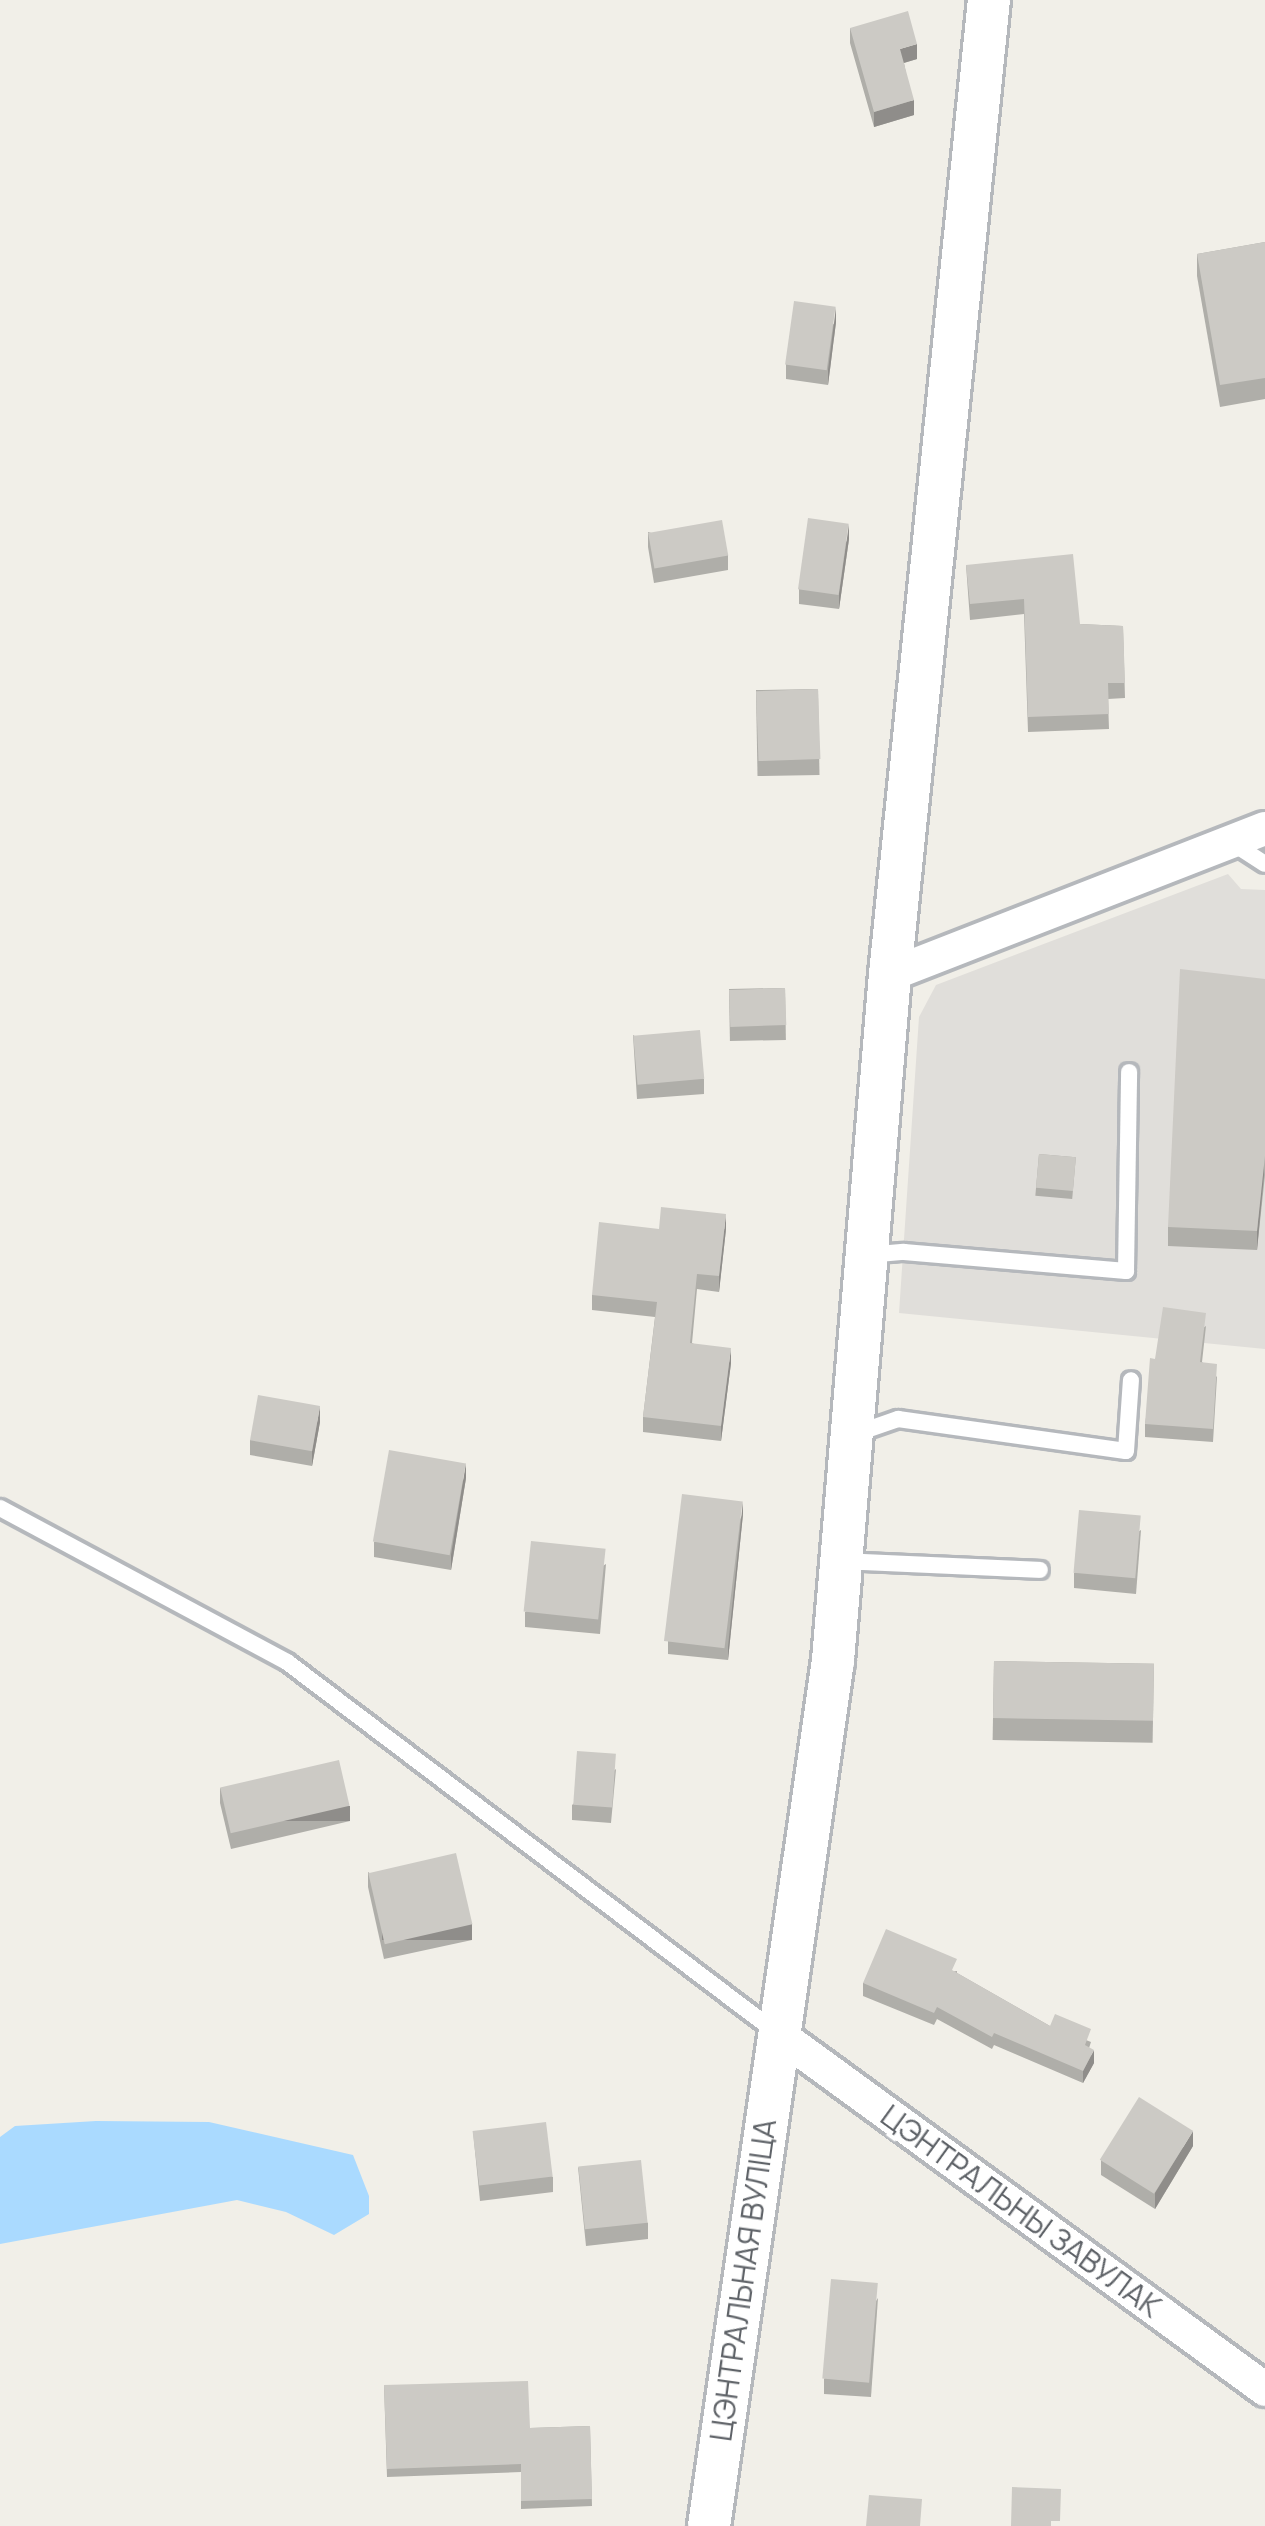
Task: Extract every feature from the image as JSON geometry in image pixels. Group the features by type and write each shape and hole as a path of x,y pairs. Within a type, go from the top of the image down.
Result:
{"street":[{"name":"ЦЭНТРАЛЬНАЯ ВУЛІЦА","path":"709,2526 833,1660 890,974 989,0"},
{"path":"890,974 1265,828"},
{"name":"ЦЭНТРАЛЬНЫ ЗАВУЛАК","path":"777,2033 1265,2389"}],"lane":[{"path":"1231,842 1265,864"},
{"path":"866,1256 904,1252 1126,1271 1129,1072"},
{"path":"851,1436 898,1419 1126,1451 1131,1380"},
{"path":"0,1508 286,1662 396,1740 777,2033"},
{"path":"842,1561 1040,1570"}],"shaded area":[{"path":"1228,874 1241,889 1265,890 1265,1349 899,1313 919,1017 936,985"}],"water":[{"path":"209,2122 353,2155 369,2196 369,2214 334,2235 286,2212 237,2200 0,2244 0,2137 15,2126"}],"building":[{"path":"908,11 917,44 900,49 914,100 874,112 850,28"},
{"path":"1265,242 1265,378 1220,385 1197,254"},
{"path":"794,301 836,307 827,370 785,364"},
{"path":"808,518 849,524 839,595 798,589"},
{"path":"722,520 728,555 654,568 648,533"},
{"path":"1073,554 1080,624 1123,626 1125,683 1108,683 1109,714 1028,717 1024,599 970,604 966,565"},
{"path":"818,689 820,759 758,761 756,691"},
{"path":"1180,969 1265,979 1265,1156 1257,1231 1168,1227"},
{"path":"785,988 786,1025 730,1027 729,990"},
{"path":"700,1030 704,1079 638,1085 633,1036"},
{"path":"1039,1154 1076,1157 1073,1191 1036,1188"},
{"path":"661,1207 726,1214 719,1276 697,1274 690,1343 731,1348 721,1426 643,1417 657,1302 592,1295 599,1222 659,1229"},
{"path":"1163,1307 1206,1313 1200,1362 1217,1364 1213,1429 1145,1424 1150,1358 1155,1359"},
{"path":"258,1395 320,1406 312,1451 250,1440"},
{"path":"389,1450 466,1464 450,1555 373,1542"},
{"path":"682,1494 743,1501 725,1648 664,1641"},
{"path":"1079,1510 1141,1515 1135,1578 1074,1573"},
{"path":"531,1541 606,1549 598,1619 524,1612"},
{"path":"994,1661 1154,1664 1153,1721 993,1718"},
{"path":"577,1751 616,1754 612,1808 573,1805"},
{"path":"339,1760 350,1806 231,1833 220,1787"},
{"path":"456,1853 472,1924 385,1944 368,1873"},
{"path":"886,1929 957,1959 952,1970 1050,2026 1055,2014 1091,2029 1085,2045 1094,2050 1083,2071 994,2033 992,2037 937,2007 934,2013 863,1983"},
{"path":"1139,2097 1193,2131 1154,2194 1100,2160"},
{"path":"546,2122 553,2177 479,2186 473,2131"},
{"path":"641,2160 648,2223 585,2229 578,2167"},
{"path":"831,2279 878,2283 869,2383 822,2379"},
{"path":"528,2381 530,2428 590,2426 592,2499 521,2501 521,2464 387,2469 384,2385"},
{"path":"1012,2487 1061,2489 1060,2521 1051,2521 1051,2526 1011,2526"},
{"path":"869,2495 922,2499 920,2526 866,2526"}]}
